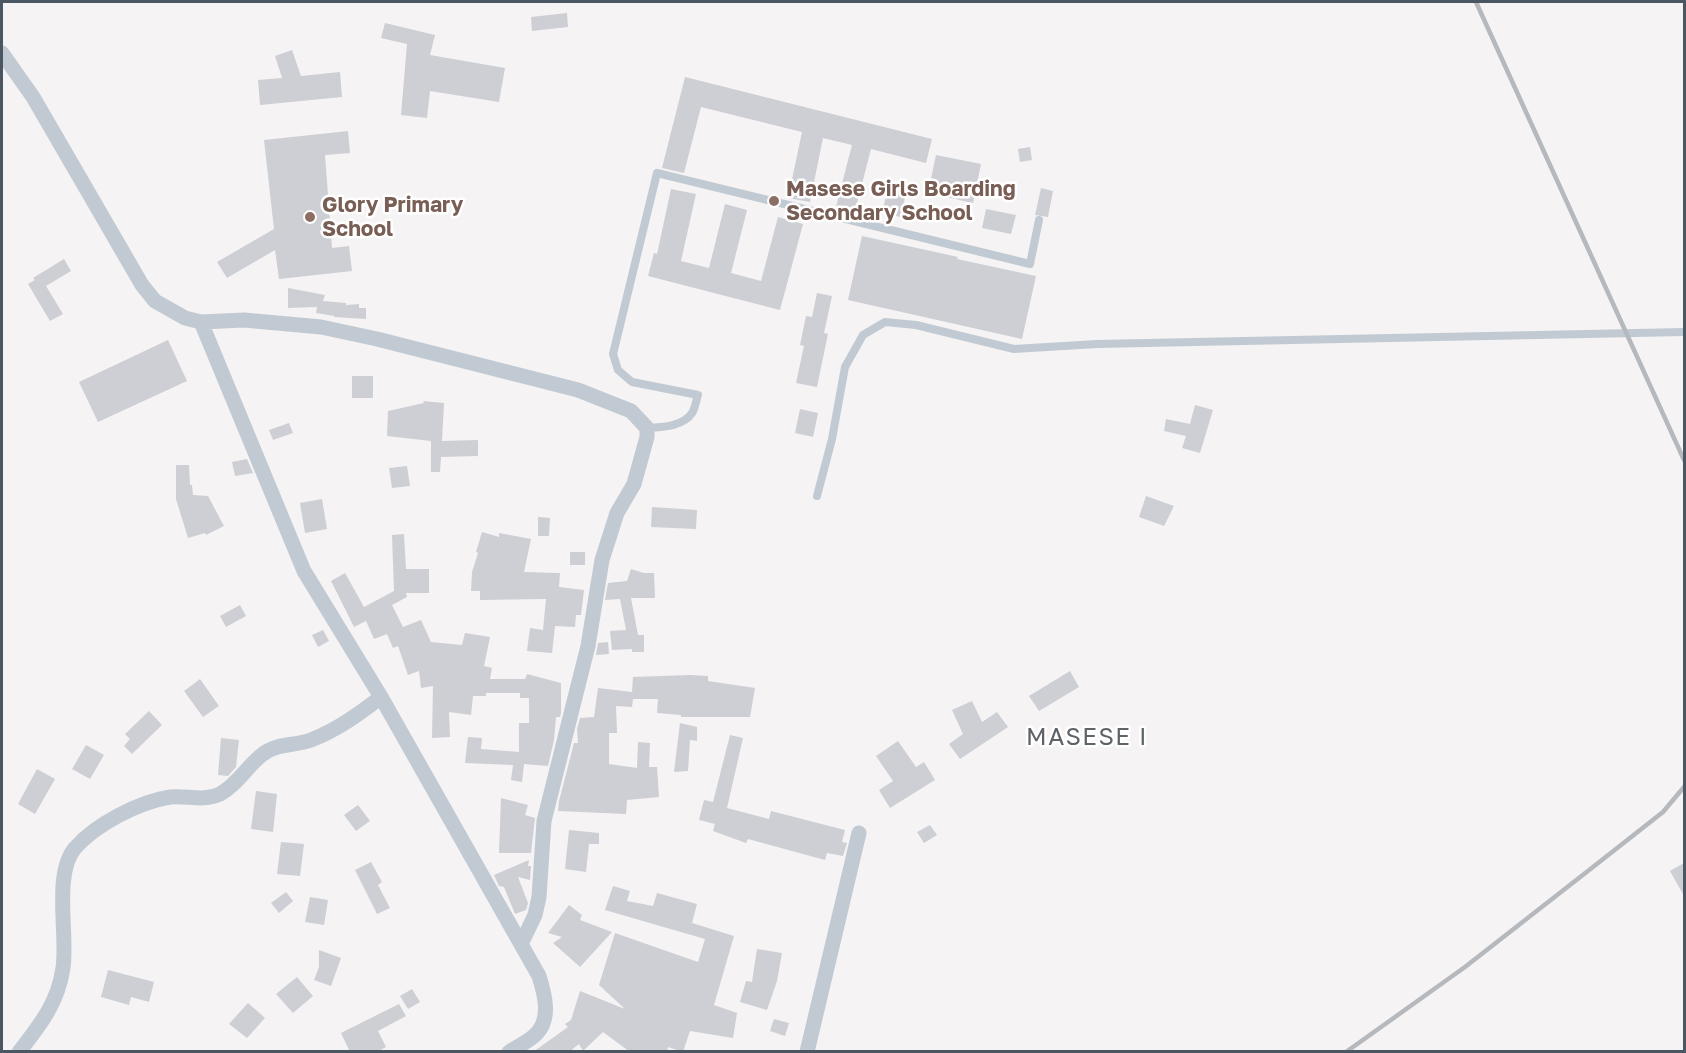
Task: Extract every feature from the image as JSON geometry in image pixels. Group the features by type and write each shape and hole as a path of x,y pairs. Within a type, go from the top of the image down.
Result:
{"street":[{"path":"2,53 33,97 142,285 155,301 171,311 201,322 244,320 274,322 321,327 377,339 578,390 632,411 647,428 647,437 634,484 617,513 602,560 588,646 544,821 539,897 535,915 521,944"},
{"path":"201,322 303,571 381,697 539,976 544,991 546,1010 543,1024 535,1036 509,1052"},
{"path":"19,1052 47,1015 58,990 63,967 64,869 74,849 91,832 129,810 157,800 172,797 206,798 221,793 263,753 278,746 310,740 357,717 381,697"},
{"path":"807,1052 858,834"}],"lane":[{"path":"647,428 667,427 692,414 698,395 632,382 618,370 613,354 657,173 1030,264 1040,220"},
{"path":"816,496 832,439 845,367 863,335 885,322 916,325 1014,349 1097,344 1684,332"}],"building":[{"path":"567,13 568,27 532,31 531,17"},
{"path":"385,23 435,35 430,55 505,68 499,102 430,91 427,118 401,115 407,44 381,38"},
{"path":"292,50 301,76 340,72 342,97 260,105 258,80 282,78 275,56"},
{"path":"685,77 932,139 926,163 871,149 855,211 836,207 852,145 823,138 810,202 788,198 802,132 701,107 684,173 662,168"},
{"path":"348,131 350,153 325,155 332,248 349,246 352,271 279,279 275,250 227,278 217,262 274,229 264,140"},
{"path":"1030,147 1032,160 1020,162 1018,149"},
{"path":"936,155 981,164 973,203 928,193"},
{"path":"889,186 907,190 900,217 882,212"},
{"path":"1041,188 1053,191 1048,217 1035,215"},
{"path":"671,189 696,194 681,261 709,268 725,204 747,210 731,273 761,281 778,217 803,224 780,310 648,276 654,253 657,254"},
{"path":"986,209 1016,215 1011,234 982,228"},
{"path":"862,236 1036,276 1022,339 848,300"},
{"path":"64,259 71,271 46,286 63,314 50,321 28,284 35,280 33,278"},
{"path":"288,288 325,295 323,301 346,303 346,305 359,304 359,308 366,308 366,319 334,317 316,313 317,307 288,308"},
{"path":"817,293 832,296 824,333 828,334 817,387 796,383 804,346 800,345 806,316 812,317"},
{"path":"168,340 187,381 98,422 79,382"},
{"path":"352,376 373,376 373,398 352,398"},
{"path":"423,401 444,403 442,441 478,440 478,456 441,457 440,472 431,472 431,441 387,436 388,411 424,403"},
{"path":"1195,405 1213,410 1200,453 1182,448 1186,436 1164,431 1166,419 1190,424"},
{"path":"800,409 818,413 813,437 795,433"},
{"path":"289,423 293,433 273,440 269,430"},
{"path":"247,459 253,473 235,476 232,462"},
{"path":"176,465 189,465 193,495 208,496 224,526 206,535 205,533 188,538 176,499"},
{"path":"407,466 410,486 392,488 389,468"},
{"path":"1146,496 1174,506 1164,526 1139,517"},
{"path":"322,499 327,529 305,533 300,503"},
{"path":"652,507 697,510 696,529 651,527"},
{"path":"538,517 550,518 549,536 538,536"},
{"path":"482,532 499,537 499,533 531,539 524,572 560,573 559,587 584,590 581,615 576,615 575,627 555,626 552,653 527,651 530,628 543,630 546,599 480,600 480,591 471,591 472,572"},
{"path":"404,534 406,569 429,569 429,593 406,593 407,597 392,605 403,627 421,620 431,642 462,645 465,633 490,637 484,666 492,668 490,679 525,679 527,674 561,683 561,713 560,717 556,717 548,766 524,764 522,782 511,780 513,765 465,763 468,737 482,738 481,749 519,752 519,723 529,723 529,698 520,698 520,693 486,693 486,696 473,696 471,715 449,712 450,737 432,738 433,686 421,688 419,671 408,675 398,646 393,648 387,634 374,639 366,621 354,627 331,581 345,573 364,607 394,591 392,535"},
{"path":"570,552 585,552 585,565 570,565"},
{"path":"631,569 654,573 655,598 631,598 638,635 644,635 644,652 632,652 632,649 612,650 610,631 626,630 620,599 605,600 608,583 627,581"},
{"path":"240,605 246,616 226,627 220,616"},
{"path":"323,630 329,641 318,647 312,635"},
{"path":"608,642 609,654 596,655 598,643"},
{"path":"1070,671 1079,687 1039,711 1029,696"},
{"path":"708,676 708,681 755,688 750,717 681,717 681,715 657,713 658,699 633,699 632,707 616,706 617,733 609,733 609,764 637,768 638,742 650,743 649,767 657,767 659,797 627,800 626,814 558,811 574,743 578,743 577,729 580,718 594,717 598,688 632,692 633,677"},
{"path":"200,679 219,706 203,717 184,691"},
{"path":"972,701 982,722 997,712 1008,727 960,759 949,744 963,734 952,710"},
{"path":"149,711 162,725 132,754 124,746 130,739 125,734"},
{"path":"680,723 697,727 697,741 690,740 688,771 674,772"},
{"path":"730,735 743,738 727,808 769,819 771,811 845,830 842,842 847,843 843,856 827,853 825,860 748,839 746,843 713,831 715,824 699,820 704,800 713,802"},
{"path":"221,738 239,740 236,767 228,776 218,775"},
{"path":"898,741 916,767 924,762 935,780 890,808 879,790 893,781 876,756"},
{"path":"86,745 104,755 90,779 72,769"},
{"path":"37,769 55,779 35,814 18,804"},
{"path":"256,791 277,794 273,832 251,829"},
{"path":"501,798 528,805 525,815 535,818 531,853 499,853"},
{"path":"358,805 370,821 356,831 344,815"},
{"path":"930,825 937,835 924,843 917,832"},
{"path":"569,830 599,833 599,844 589,844 586,872 565,869"},
{"path":"281,842 304,844 300,876 277,874"},
{"path":"529,860 530,880 518,877 528,903 526,910 515,914 504,887 499,886 494,875"},
{"path":"371,862 382,882 378,885 390,908 377,914 355,870"},
{"path":"1684,863 1684,896 1670,871"},
{"path":"613,886 630,891 627,901 653,906 657,893 697,904 692,923 734,936 714,1005 737,1013 733,1038 690,1031 683,1052 668,1047 667,1052 630,1052 603,1032 583,1051 579,1044 569,1052 533,1052 568,1027 565,1024 571,1020 580,991 625,1009 599,985 615,933 698,962 705,939 605,910"},
{"path":"286,892 293,901 279,913 271,903"},
{"path":"310,897 328,900 324,925 305,922"},
{"path":"569,905 582,915 580,920 612,932 580,967 553,943 562,937 548,933"},
{"path":"757,949 782,953 777,981 767,1010 740,1002 746,981 752,982"},
{"path":"319,950 341,958 331,986 314,980 319,967"},
{"path":"108,970 154,982 149,1002 131,997 129,1005 101,997"},
{"path":"297,977 313,996 293,1013 276,994"},
{"path":"412,989 420,1002 408,1009 400,996"},
{"path":"248,1003 265,1018 247,1038 229,1024"},
{"path":"399,1004 406,1016 378,1031 386,1047 377,1052 350,1052 341,1033"},
{"path":"774,1019 789,1023 785,1036 770,1031"}],"railway":[{"path":"1476,2 1684,460"},
{"path":"1346,1052 1465,967 1593,867 1663,812 1684,787"}],"place":[{"name":"Masese Girls Boarding Secondary School","path":"774,201"},
{"name":"Glory Primary School","path":"310,217"}],"district":[{"name":"MASESE I","path":"1087,737"}]}
